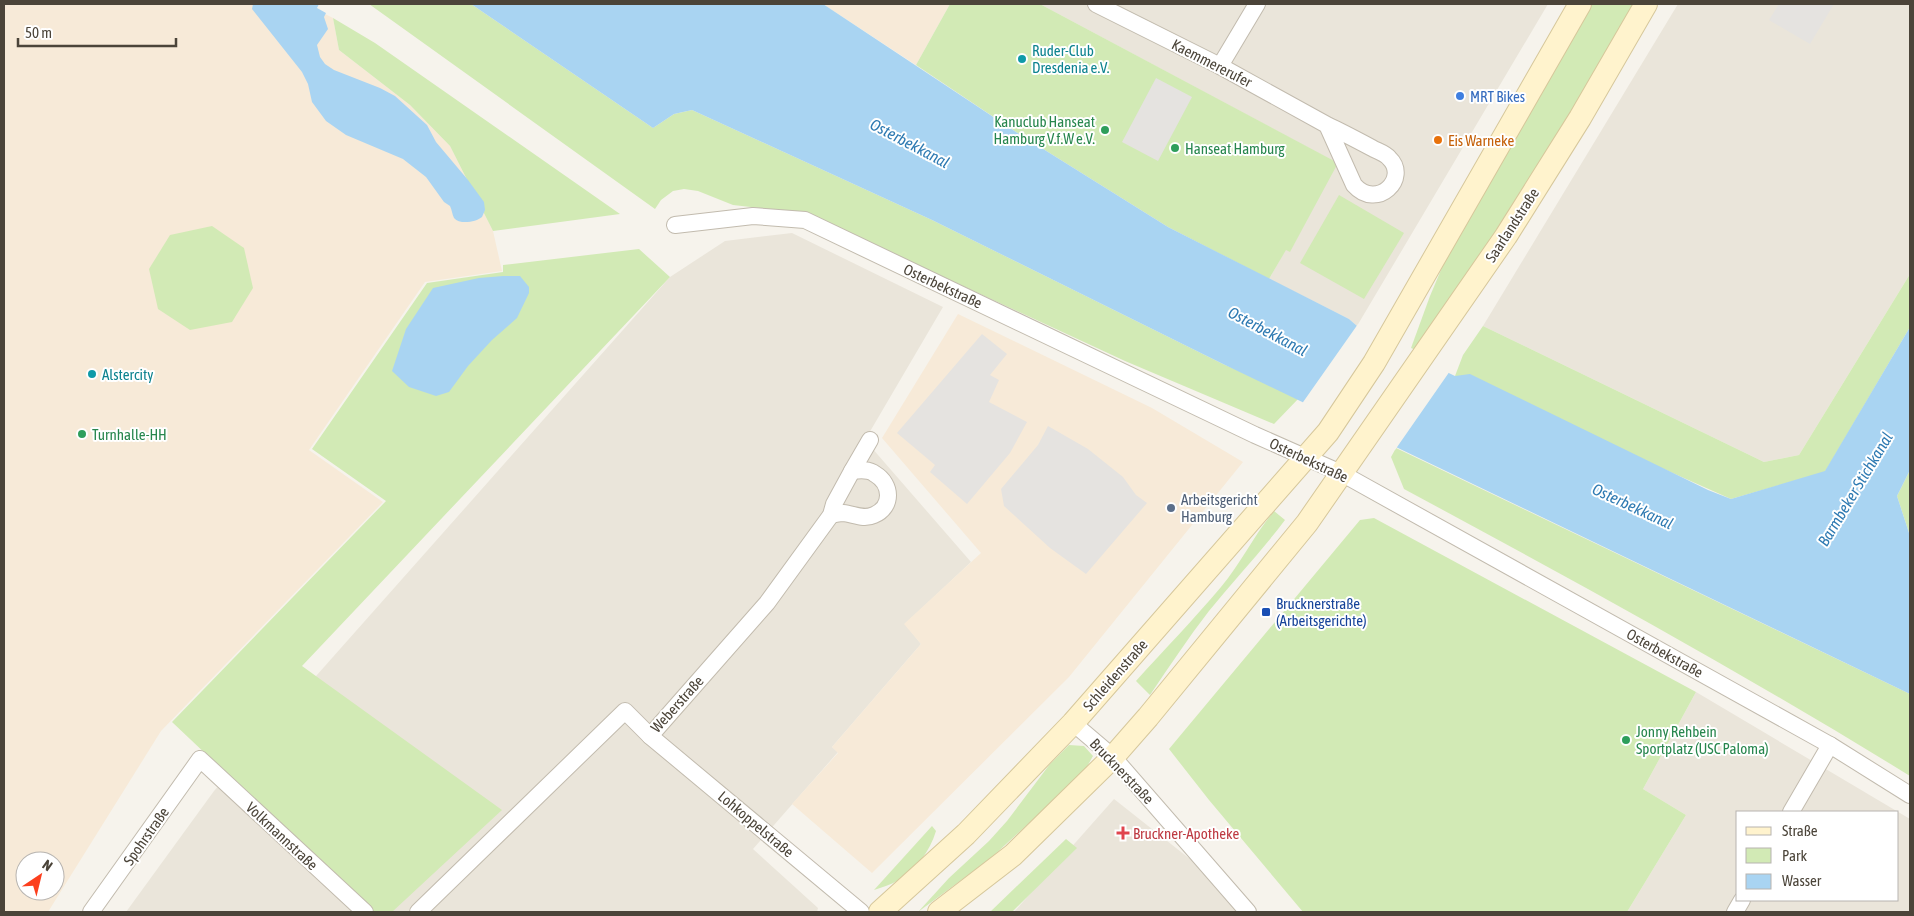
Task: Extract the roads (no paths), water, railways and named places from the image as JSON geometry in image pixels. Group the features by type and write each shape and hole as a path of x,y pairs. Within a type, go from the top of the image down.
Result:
{"main road":[{"name":"Schleidenstraße","path":"880,912 966,834 1073,723 1335,422 1391,334 1455,219 1580,4"},
{"name":"Saarlandstraße","path":"1341,473 1506,236 1580,118 1646,4"},
{"path":"939,912 1013,855 1113,757 1307,523 1341,473"}],"street":[{"name":"Kaemmererufer","path":"1096,4 1220,66 1388,157 1395,168 1395,174 1394,180 1386,191 1374,195 1359,191 1354,185 1327,124"},
{"path":"1220,66 1257,4"},
{"name":"Osterbekstraße","path":"675,225 753,216 805,220 1305,458 1341,473 1830,745 1910,796"},
{"name":"Weberstraße","path":"418,912 625,711 650,736 767,603 831,515 834,504 870,440"},
{"path":"831,515 843,513 862,517 874,516 884,509 888,502 889,494 884,483 875,474 864,470 852,471"},
{"name":"Brucknerstraße","path":"1073,723 1113,757 1248,912"},
{"name":"Lohkoppelstraße","path":"650,736 861,912"},
{"path":"1792,811 1830,745"},
{"name":"Spohrstraße","path":"91,912 200,759"},
{"name":"Volkmannstraße","path":"200,759 365,912"},
{"path":"1734,912 1741,901"}],"water":[{"path":"253,4 319,4 317,8 326,13 324,17 328,29 317,45 320,57 325,64 334,70 395,96 427,125 436,142 484,202 485,210 482,217 468,222 460,222 454,218 450,206 444,202 426,177 403,159 346,135 326,121 312,102 308,84 302,72 252,9"},
{"path":"471,4 823,4 1016,132 1168,227 1349,319 1364,332 1455,376 1470,374 1708,490 1731,499 1825,471 1910,327 1910,470 1897,496 1910,536 1910,694 1223,364 932,220 692,110 674,114 653,128"},
{"path":"520,276 529,287 529,293 517,318 492,340 468,366 449,392 436,396 409,387 392,371 406,329 433,288 479,278"}],"place":[{"name":"Ruder-Club Dresdenia e.V.","path":"1022,59"},
{"name":"MRT Bikes","path":"1460,96"},
{"name":"Kanuclub Hanseat Hamburg V.f.W e.V.","path":"1105,130"},
{"name":"Eis Warneke","path":"1438,140"},
{"name":"Hanseat Hamburg","path":"1175,148"},
{"name":"Alstercity","path":"92,374"},
{"name":"Turnhalle-HH","path":"82,434"},
{"name":"Arbeitsgericht Hamburg","path":"1171,508"},
{"name":"Brucknerstraße (Arbeitsgerichte)","path":"1266,612"},
{"name":"Jonny Rehbein Sportplatz (USC Paloma)","path":"1626,740"},
{"name":"Bruckner-Apotheke","path":"1123,833"}],"water label":[{"name":"Osterbekkanal","path":"910,143"},
{"name":"Osterbekkanal","path":"1268,331"},
{"name":"Barmbeker Stichkanal","path":"1855,489"},
{"name":"Osterbekkanal","path":"1633,506"}]}
